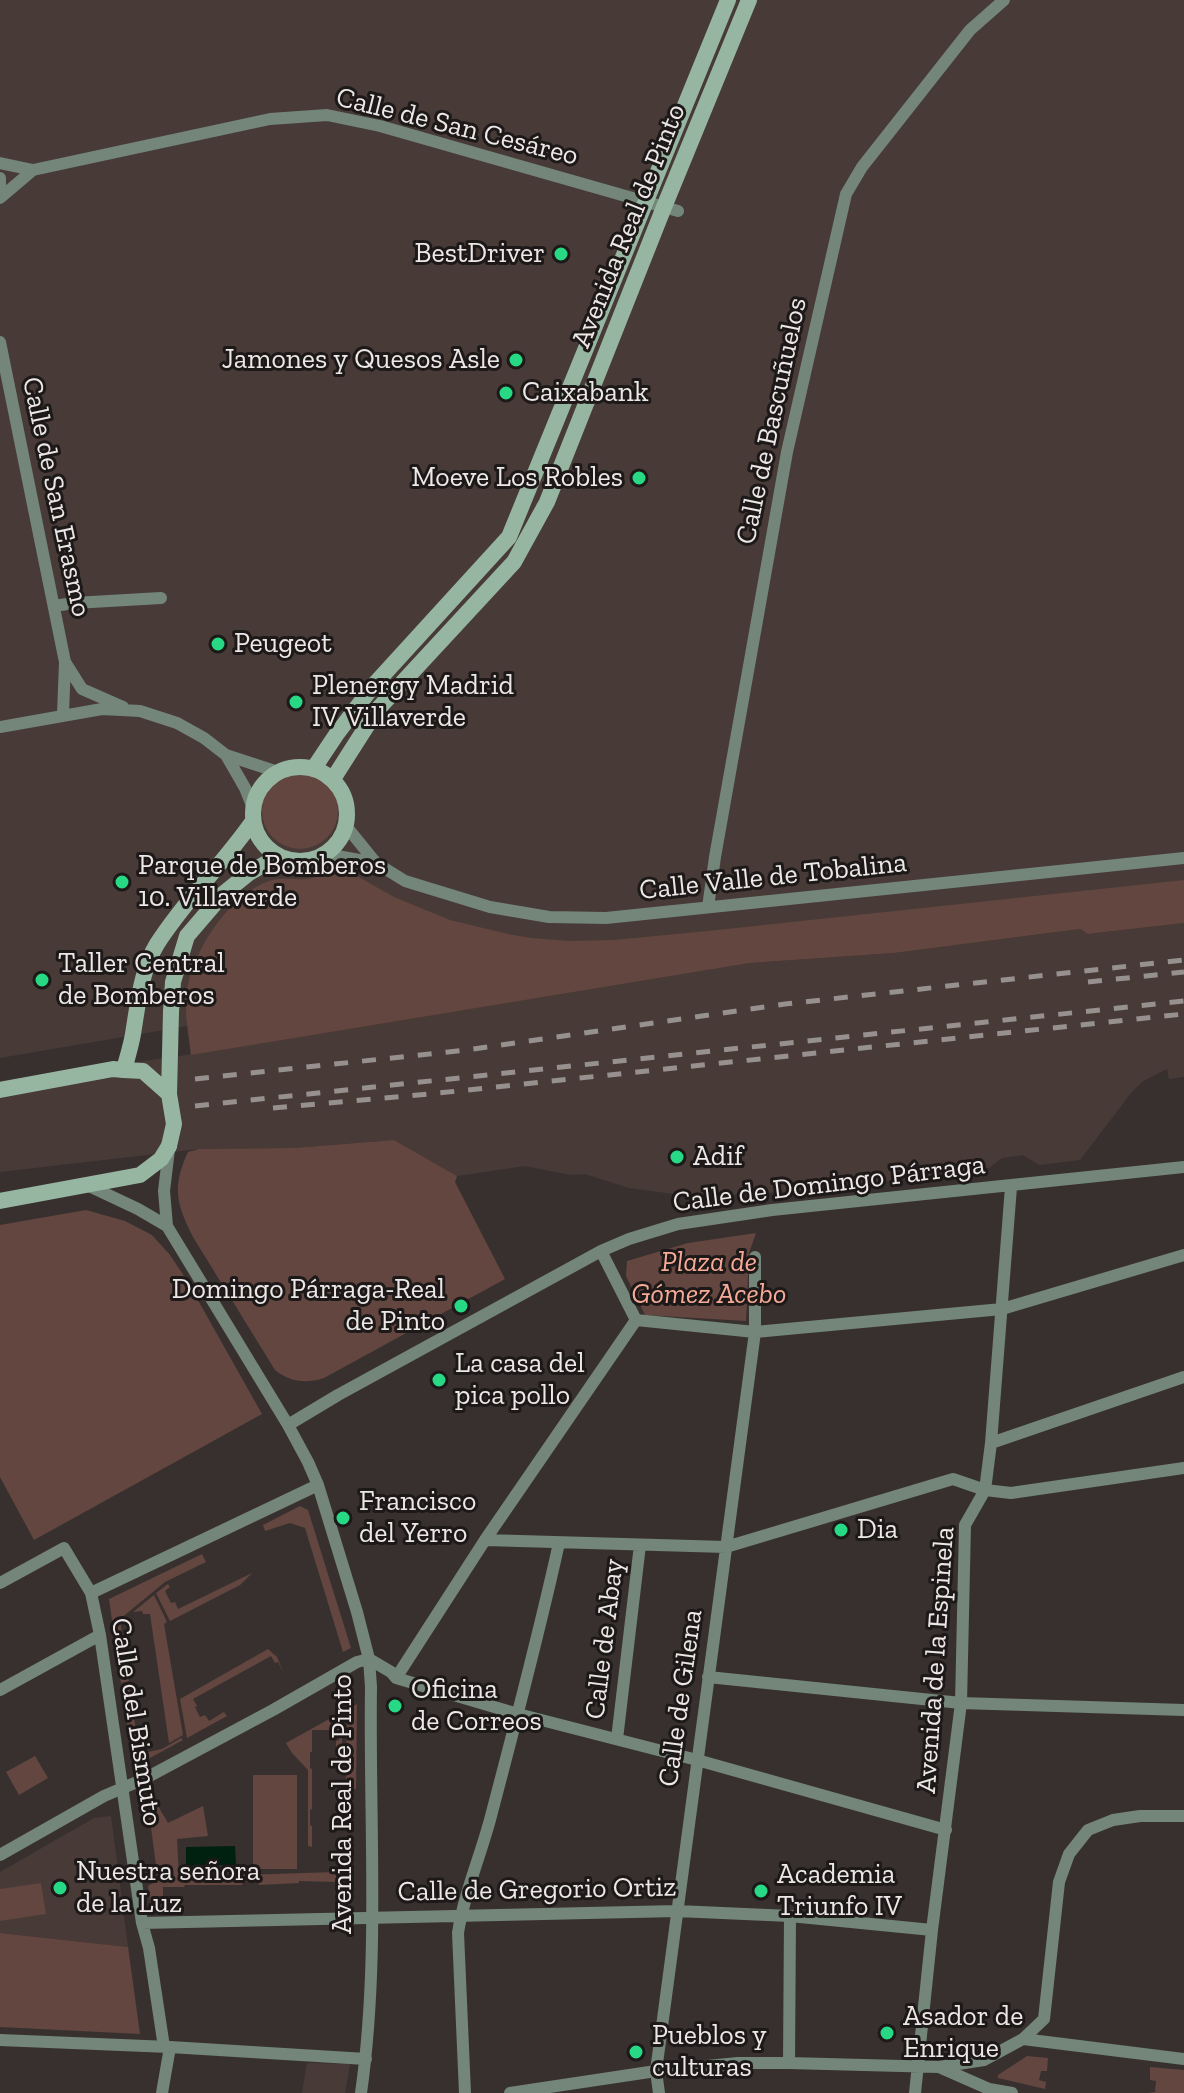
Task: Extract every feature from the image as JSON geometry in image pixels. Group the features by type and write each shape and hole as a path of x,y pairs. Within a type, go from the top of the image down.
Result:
{"main road":[{"name":"Avenida Real de Pinto","path":"314,768 373,686 509,537 728,0"},
{"name":"Avenida Real de Pinto","path":"333,779 377,710 514,562 547,502 671,209 749,0"},
{"path":"124,1070 143,980 156,946 232,851 253,815 261,787 278,772 294,767 314,768 333,779 341,789 347,807 346,826 339,842 326,854 311,860 295,861 279,856 262,842 253,815"},
{"path":"0,1201 140,1175 161,1159 169,1146 174,1124 169,1094 173,982 187,936 223,894 249,873 279,856"},
{"path":"0,1090 113,1069 143,1071 169,1094"}],"street":[{"name":"Calle de Bascuñuelos","path":"708,907 787,452 846,194 862,167 970,30 1004,0"},
{"name":"Calle de San Cesáreo","path":"0,163 33,170 270,119 327,115 380,126 671,209"},
{"name":"Calle de San Cesáreo","path":"0,196 33,170"},
{"path":"0,178 0,196"},
{"name":"Calle de San Erasmo","path":"0,342 65,662 63,714"},
{"path":"54,606 161,598"},
{"name":"Calle de San Erasmo","path":"65,662 82,689 128,709"},
{"path":"0,727 102,709 147,712 177,723 226,755 278,772"},
{"path":"226,755 245,788 253,815"},
{"name":"Calle Valle de Tobalina","path":"346,826 376,863 405,881 490,907 549,917 606,918 1184,858"},
{"name":"Calle Valle de Tobalina","path":"326,854 376,863"},
{"name":"Avenida Real de Pinto","path":"169,1146 164,1191 167,1226 308,1462 318,1485 369,1659 369,2028 361,2093"},
{"name":"Calle de Domingo Párraga","path":"288,1425 601,1251 678,1224 772,1210 1184,1167"},
{"name":"Avenida Real de Pinto","path":"87,1185 167,1226"},
{"name":"Avenida de la Espinela","path":"915,2093 961,1703 965,1525 985,1490 1011,1187"},
{"path":"601,1251 636,1320"},
{"path":"636,1320 755,1332 1002,1309 1184,1255"},
{"name":"Calle de Gilena","path":"659,2093 656,2071 755,1332 755,1257"},
{"path":"396,1678 485,1540 636,1320"},
{"path":"991,1443 1184,1377"},
{"path":"485,1540 726,1547 953,1479 985,1490 1011,1493 1184,1468"},
{"path":"91,1593 318,1485"},
{"path":"465,2093 458,1933 460,1917 484,1842 518,1714 559,1543"},
{"name":"Calle de Abay","path":"617,1739 640,1545"},
{"name":"Calle del Bismuto","path":"0,1583 64,1548 91,1593 100,1635 142,1923 167,2047 162,2093"},
{"path":"0,1690 100,1635"},
{"path":"0,1855 104,1796 144,1779 357,1662 369,1659 396,1678 946,1830"},
{"path":"708,1677 961,1703 1184,1710"},
{"path":"510,2093 656,2071 738,2063 939,2067 984,2060 1023,2039 1044,2019 1059,1882 1069,1854 1088,1830 1113,1820 1140,1816 1184,1816"},
{"name":"Calle de Gregorio Ortiz","path":"142,1923 677,1911 790,1916 932,1930"},
{"path":"789,2063 790,1916"},
{"path":"1023,2039 1184,2059"},
{"path":"0,2040 366,2059"},
{"path":"939,2067 989,2089 1012,2093"}],"shaded area":[{"path":"0,0 1184,0 1184,884 421,986 0,1058"},
{"path":"1184,923 1184,1077 1169,1079 1167,1069 1143,1081 1080,1160 1039,1165 1023,1155 1002,1158 989,1168 943,1175 715,1196 689,1196 629,1188 585,1174 571,1175 525,1166 457,1176 394,1140 293,1148 199,1149 0,1172 0,1081 194,1054 750,963 894,953 1080,929 1089,934"},
{"name":"Nuestra señora de la Luz","path":"111,1816 128,1947 0,1933 0,1872 94,1818"},
{"path":"235,1846 236,1865 186,1866 186,1847"},
{"path":"307,2063 350,2064 345,2093 302,2093"}],"green space":[{"path":"300,773 314,776 327,784 335,797 338,811 335,825 327,838 314,846 300,849 286,846 273,838 265,825 262,811 265,797 273,784 286,776"},
{"path":"342,869 394,897 450,920 508,934 570,941 717,930 1184,880 1184,923 1088,934 1080,929 894,953 750,963 191,1055 186,1006 189,982 203,947 225,914 253,889 269,881 311,878"},
{"path":"394,1140 457,1176 455,1182 505,1279 324,1378 305,1381 286,1377 275,1370 187,1225 178,1185 188,1152"},
{"path":"86,1210 125,1221 152,1235 170,1255 262,1414 34,1540 0,1477 0,1225"},
{"name":"Plaza de Gómez Acebo","path":"756,1233 749,1253 746,1321 645,1315 626,1276 627,1261 688,1243"},
{"path":"300,1506 308,1510 351,1648 343,1652 305,1528 290,1523 265,1531 263,1525"},
{"path":"202,1554 206,1562 165,1582 120,1619 129,1681 121,1683 109,1599"},
{"path":"252,1573 240,1585 170,1621 156,1593 168,1584 170,1587 165,1591 178,1609"},
{"path":"154,1595 167,1622 164,1624 183,1735 169,1743 150,1614 133,1612"},
{"path":"268,1649 277,1657 283,1672 271,1656 193,1699 200,1717 205,1715 209,1721 224,1712 227,1716 187,1738 180,1699"},
{"path":"129,1684 138,1744 148,1752 162,1749 181,1738 183,1740 137,1765 132,1761 122,1686"},
{"path":"357,1704 356,1789 346,1789 347,1710"},
{"path":"342,1712 342,1757 336,1758 339,1730 312,1730 312,1847 308,1846 308,1770 286,1743"},
{"path":"35,1756 48,1778 19,1795 6,1772"},
{"path":"253,1775 297,1775 297,1869 253,1869"},
{"path":"155,1801 168,1823 203,1806 208,1836 177,1839 179,1877 336,1872 337,1882 299,1881 259,1885 258,1882 243,1882 242,1885 163,1887 163,1913 152,1914 148,1886 158,1880 148,1805"},
{"path":"41,1883 46,1914 0,1921 0,1889"},
{"path":"0,1933 128,1947 140,2034 0,2027"},
{"path":"1027,2056 1048,2058 1047,2071 1041,2071 1039,2080 1046,2082 1045,2089 998,2078"},
{"path":"1150,2067 1184,2070 1184,2093 1148,2093 1155,2092 1156,2081 1150,2080"}],"railway":[{"path":"195,1079 466,1050 785,1004 1184,960"},
{"path":"1088,982 1184,972"},
{"path":"195,1106 1184,1001"},
{"path":"273,1108 1184,1014"}],"place":[{"name":"BestDriver","path":"561,254"},
{"name":"Jamones y Quesos Asle","path":"516,360"},
{"name":"Caixabank","path":"506,393"},
{"name":"Moeve Los Robles","path":"639,478"},
{"name":"Peugeot","path":"218,644"},
{"name":"Plenergy Madrid IV Villaverde","path":"296,702"},
{"name":"Parque de Bomberos 10. Villaverde","path":"122,882"},
{"name":"Taller Central de Bomberos","path":"42,980"},
{"name":"Adif","path":"677,1157"},
{"name":"Domingo Párraga-Real de Pinto","path":"461,1306"},
{"name":"La casa del pica pollo","path":"439,1380"},
{"name":"Francisco del Yerro","path":"343,1518"},
{"name":"Dia","path":"841,1530"},
{"name":"Oficina de Correos","path":"395,1706"},
{"name":"Nuestra señora de la Luz","path":"60,1888"},
{"name":"Academia Triunfo IV","path":"761,1891"},
{"name":"Asador de Enrique","path":"887,2033"},
{"name":"Pueblos y culturas","path":"636,2052"}]}
